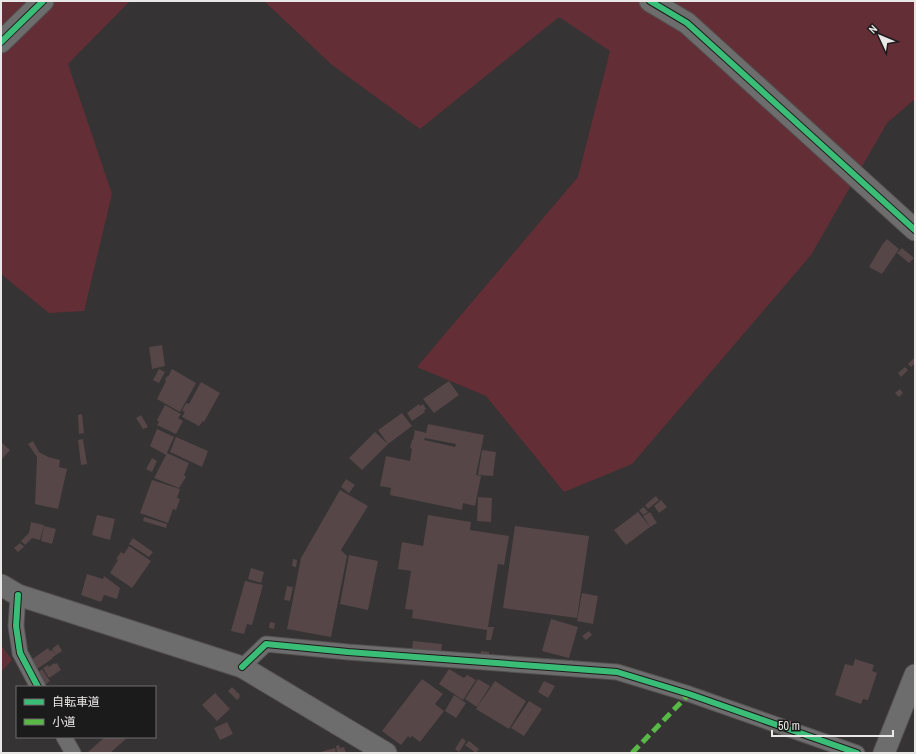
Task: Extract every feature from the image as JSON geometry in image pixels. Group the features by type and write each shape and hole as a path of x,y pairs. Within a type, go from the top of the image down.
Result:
{"street":[{"path":"1,42 43,1"},
{"path":"650,1 687,23 915,230"},
{"path":"1,584 18,595 242,667 386,753"},
{"path":"18,595 16,626 20,653 37,686"},
{"path":"242,667 266,644 348,652 617,672 689,694 857,753"},
{"path":"884,753 915,674"},
{"path":"65,738 73,753"}],"shaded area":[{"path":"1,1 130,1 68,64 112,194 84,311 49,313 1,274"},
{"path":"264,1 915,1 915,99 887,123 811,255 632,464 564,492 486,396 417,367 578,177 610,51 559,17 420,129 332,65"},
{"path":"1,645 12,660 1,672"}],"building":[{"path":"887,239 899,249 882,274 869,267"},
{"path":"902,248 914,258 909,263 897,253"},
{"path":"162,345 165,366 152,369 149,347"},
{"path":"915,357 915,363 911,367 908,364"},
{"path":"905,367 908,370 901,377 898,373"},
{"path":"159,369 165,372 159,383 153,380"},
{"path":"172,369 196,383 180,412 157,399 167,376 168,377"},
{"path":"449,381 459,395 434,413 423,399"},
{"path":"201,382 220,393 204,422 203,421 199,426 182,417 185,412 182,411 186,403 189,404"},
{"path":"900,389 903,393 899,397 895,393"},
{"path":"419,404 420,406 423,404 426,409 424,410 425,412 412,421 407,413"},
{"path":"165,405 181,414 178,418 183,421 176,434 157,425 159,422 157,420"},
{"path":"402,413 412,426 388,444 378,430"},
{"path":"82,414 84,433 79,434 78,415"},
{"path":"141,415 148,427 143,429 136,418"},
{"path":"428,424 484,435 476,475 481,476 475,506 463,503 462,510 390,495 391,488 380,486 386,456 410,461 412,449 410,448 415,430 426,433","holes":["425,438 456,444 455,447 424,440"]},
{"path":"157,429 174,437 167,453 189,463 184,475 186,477 179,488 154,478 166,455 150,446"},
{"path":"375,432 388,444 362,470 349,458"},
{"path":"176,437 208,451 202,467 170,452"},
{"path":"83,439 87,464 81,465 78,440"},
{"path":"33,441 39,452 48,457 60,460 59,467 67,469 58,509 35,504 37,457 28,444"},
{"path":"1,442 10,450 1,460"},
{"path":"482,450 496,452 493,476 478,475"},
{"path":"152,458 157,461 152,472 146,469"},
{"path":"346,479 355,485 349,493 341,487"},
{"path":"152,480 180,489 177,498 180,499 176,510 173,509 168,523 140,513"},
{"path":"340,490 368,506 341,550 347,556 331,637 287,629 301,558"},
{"path":"656,496 659,500 648,509 645,505"},
{"path":"478,497 492,498 491,522 477,521"},
{"path":"661,500 667,507 659,513 654,506"},
{"path":"644,507 648,512 643,515 639,510"},
{"path":"638,512 650,527 626,545 614,530"},
{"path":"650,512 657,523 650,527 643,516"},
{"path":"97,515 115,519 110,540 92,535"},
{"path":"428,515 471,522 470,530 509,536 504,565 498,564 488,627 494,627 491,640 486,640 487,630 412,618 413,610 405,609 411,571 398,569 402,542 423,546"},
{"path":"144,517 167,524 166,528 143,521"},
{"path":"31,522 44,525 40,540 32,538 25,545 21,541 29,533"},
{"path":"44,526 56,529 52,544 41,541"},
{"path":"515,526 589,536 577,618 503,608"},
{"path":"133,538 153,552 149,557 129,544"},
{"path":"20,543 24,547 18,552 14,548"},
{"path":"129,546 151,561 132,588 110,573 118,560 116,559 121,552 124,554"},
{"path":"349,555 378,561 368,610 340,604"},
{"path":"293,559 297,560 296,567 292,566"},
{"path":"251,568 264,572 261,583 248,579"},
{"path":"87,574 103,579 104,576 120,588 117,599 104,595 101,602 81,595"},
{"path":"245,581 263,585 252,625 247,624 244,634 231,631"},
{"path":"287,586 293,587 290,601 284,600"},
{"path":"582,593 598,596 593,624 577,621"},
{"path":"551,619 578,627 569,658 542,651"},
{"path":"270,622 275,623 274,629 269,628"},
{"path":"589,631 592,635 586,640 582,636"},
{"path":"413,641 442,644 441,653 412,650"},
{"path":"58,644 62,651 56,655 52,649"},
{"path":"48,648 56,655 37,669 31,660"},
{"path":"481,651 489,652 489,657 481,656"},
{"path":"855,659 874,665 872,671 877,673 868,700 863,699 861,704 835,695 845,664 853,666"},
{"path":"54,663 57,663 61,670 49,678 43,668 48,665 49,667"},
{"path":"42,669 50,681 45,685 37,673"},
{"path":"449,669 464,678 467,675 476,680 463,700 439,684"},
{"path":"422,679 443,694 435,704 444,711 420,742 412,736 410,738 408,736 401,745 382,731"},
{"path":"478,679 490,686 477,707 465,699"},
{"path":"495,681 526,701 509,729 476,709"},
{"path":"544,681 555,686 548,698 538,692"},
{"path":"232,687 240,695 237,700 228,691"},
{"path":"215,693 230,709 217,721 202,705"},
{"path":"454,695 466,703 456,718 445,711"},
{"path":"529,701 542,709 524,736 511,728"},
{"path":"227,722 233,734 220,740 214,728"},
{"path":"104,738 127,738 110,753 88,752"},
{"path":"462,738 466,741 459,752 455,749"},
{"path":"469,741 479,749 476,753 465,745"},
{"path":"339,745 340,748 344,747 346,753 337,753 336,746"},
{"path":"335,748 336,753 317,753"}],"marked path":[{"path":"632,753 689,694"}],"cycle path":[{"path":"1,42 43,1"},
{"path":"650,1 687,23 915,230"},
{"path":"18,595 16,626 20,653 37,686"},
{"path":"242,667 266,644 348,652 617,672 689,694 857,753"}]}
